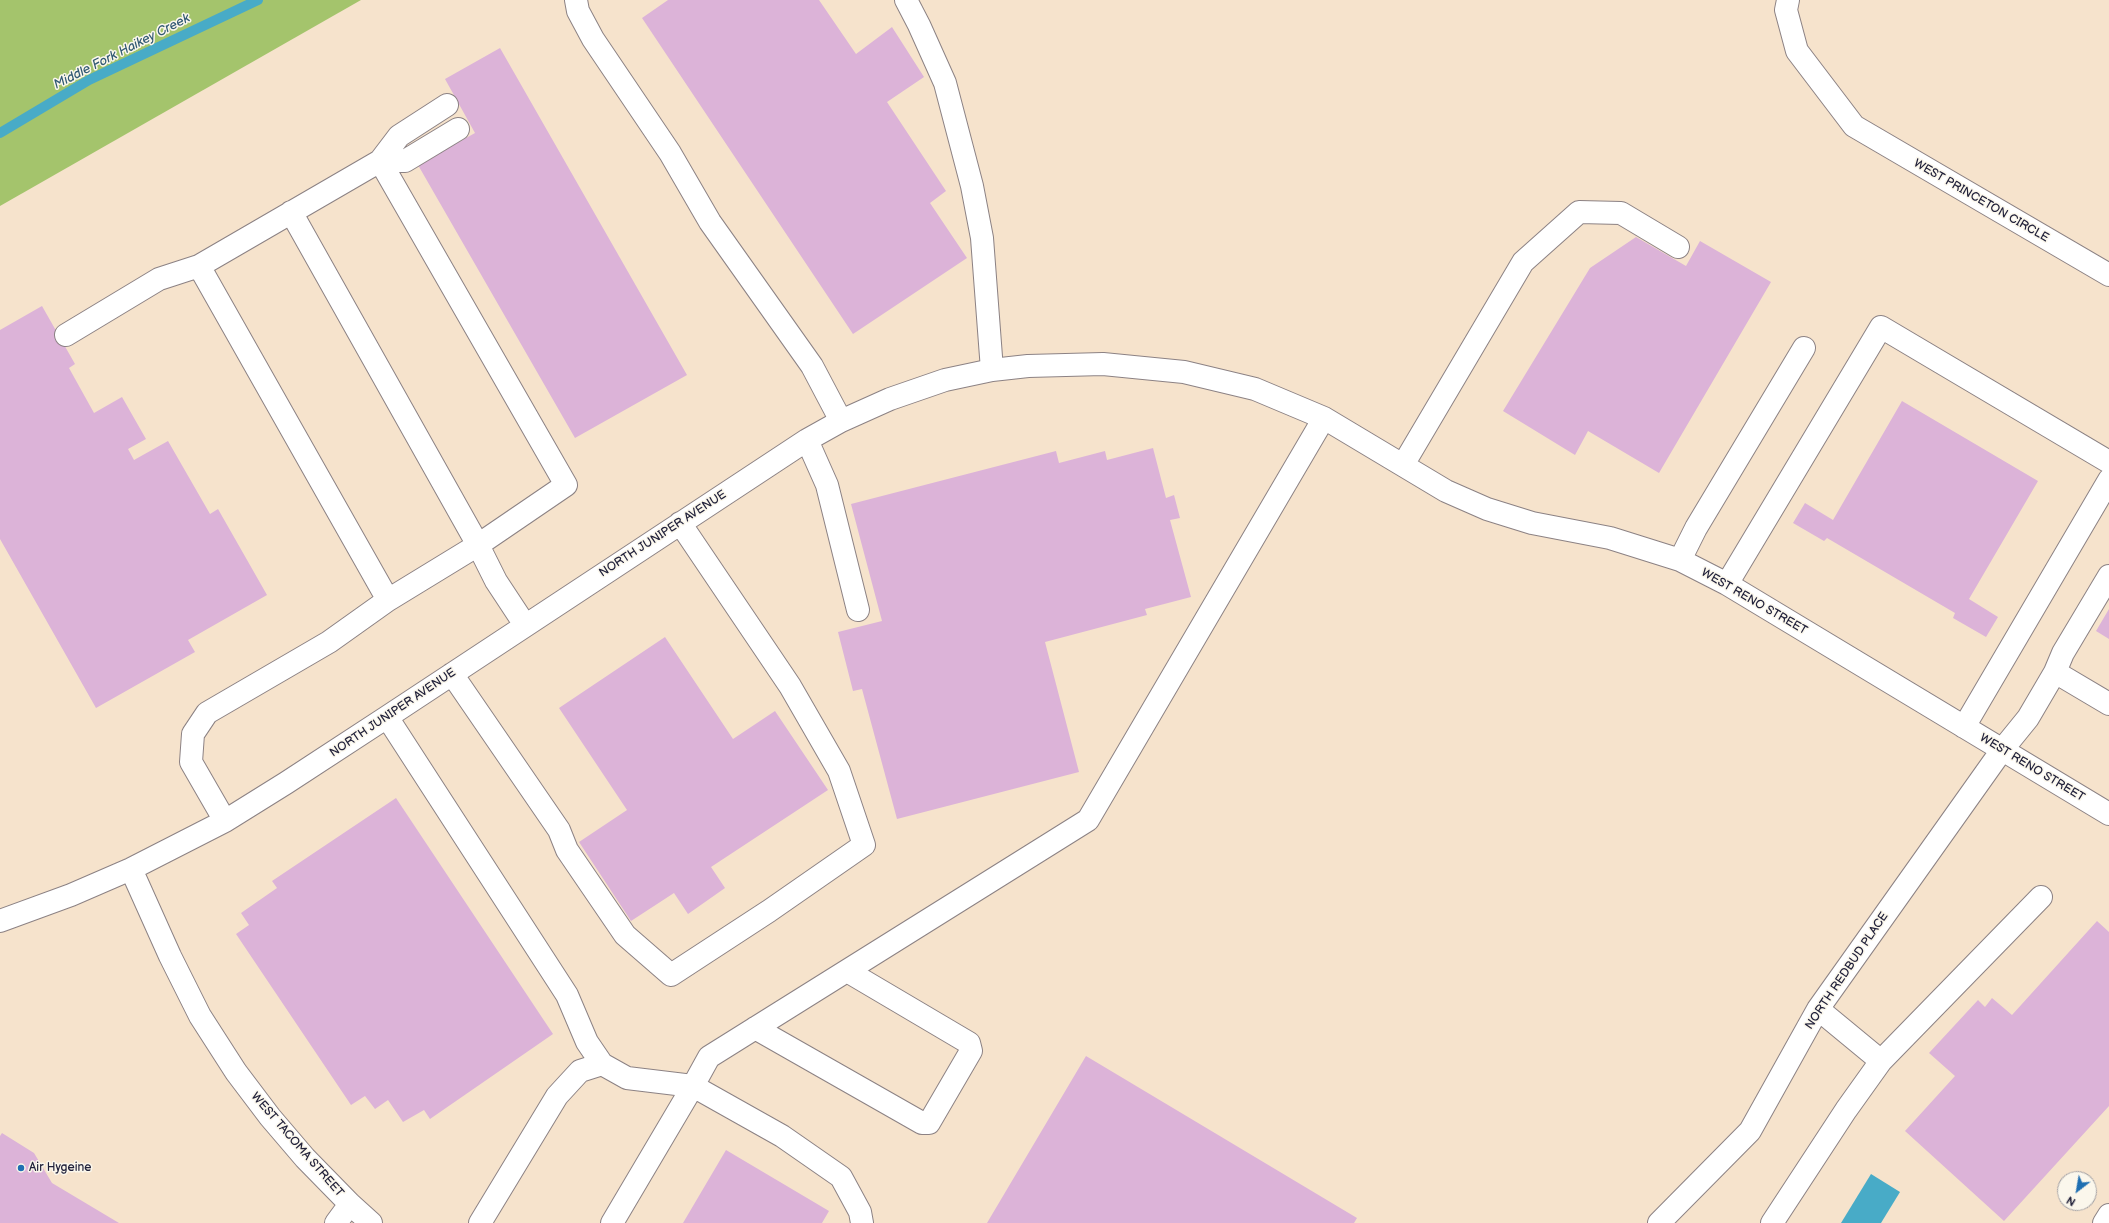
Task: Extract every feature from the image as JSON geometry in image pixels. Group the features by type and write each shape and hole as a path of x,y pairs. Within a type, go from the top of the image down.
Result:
{"street":[{"path":"576,0 578,11 593,39 670,153 710,222 812,366 841,421"},
{"path":"906,0 945,83 972,186 982,238 992,370"},
{"name":"WEST PRINCETON CIRCLE","path":"1788,0 1786,10 1796,51 1854,126 2109,275"},
{"path":"66,335 160,279 199,266 290,212 380,162 399,136 447,105"},
{"path":"380,162 405,161 458,129"},
{"path":"225,820 191,762 193,734 207,713 329,642 388,600 478,544 566,485 380,162"},
{"path":"290,212 478,544 496,581 525,625"},
{"path":"1403,465 1523,262 1579,212 1621,213 1678,247"},
{"path":"199,266 388,600"},
{"path":"1727,584 1881,327 2109,462"},
{"path":"1680,560 1696,528 1804,348"},
{"name":"NORTH JUNIPER AVENUE","path":"0,921 71,895 131,869 225,820 286,783 388,717 807,440 841,421 890,399 945,380 992,370 1028,366 1103,364 1184,372 1255,389 1324,418 1375,448"},
{"path":"612,1223 710,1057 1088,820 1324,418"},
{"path":"807,440 827,484 858,610"},
{"name":"WEST RENO STREET","path":"1375,448 1446,491 1487,509 1532,523 1610,538 1680,560 1727,584 2109,814"},
{"path":"1964,727 2109,480"},
{"path":"452,674 559,830 567,850 625,935 671,975 770,911 864,845 839,771 794,692 680,523"},
{"name":"NORTH REDBUD PLACE","path":"1658,1223 1750,1131 1818,1009 2002,750 2028,718 2055,672 2063,653 2109,576"},
{"path":"2055,672 2109,704"},
{"path":"388,717 567,995 587,1042 602,1064 627,1078 693,1086 782,1136 841,1177 860,1212 862,1223"},
{"name":"WEST TACOMA STREET","path":"131,869 170,956 200,1016 236,1072 270,1117 350,1204 372,1223"},
{"path":"1772,1223 1846,1110 1882,1061 2041,896"},
{"path":"755,1028 922,1123 929,1123 971,1051 969,1043 847,971"},
{"path":"1818,1009 1882,1061"},
{"path":"480,1223 557,1096 580,1071 602,1064"},
{"path":"336,1223 350,1204"},
{"path":"2104,1223 2109,1215"}],"green space":[{"path":"0,0 361,0 0,206"}],"water":[{"path":"1871,1174 1900,1192 1881,1223 1841,1223"}],"building":[{"path":"668,0 819,0 856,54 892,27 924,77 887,102 946,191 930,203 967,258 853,334 642,18"},
{"path":"500,48 687,375 575,438 418,165 475,133 445,79"},
{"path":"1636,237 1686,266 1700,241 1771,282 1659,473 1588,431 1575,455 1503,411 1590,268"},
{"path":"42,306 75,364 69,368 94,413 122,397 146,439 128,449 134,460 168,441 210,514 218,509 267,595 188,640 195,652 96,708 0,539 0,330"},
{"path":"1902,401 2038,481 1969,599 1998,617 1986,637 1953,618 1955,613 1827,538 1824,541 1793,523 1805,503 1833,520"},
{"path":"1153,448 1166,498 1174,495 1180,518 1170,520 1191,597 1145,609 1147,615 1045,642 1079,772 897,819 862,689 853,691 838,632 882,621 851,504 1056,451 1059,463 1105,451 1107,460"},
{"path":"2109,609 2109,639 2096,631"},
{"path":"665,637 733,739 775,711 828,790 711,867 725,888 688,914 674,893 631,921 579,842 627,810 559,708"},
{"path":"396,798 553,1034 430,1119 424,1110 403,1122 388,1100 375,1109 365,1096 351,1105 236,934 249,925 241,913 277,888 272,881"},
{"path":"2097,921 2109,932 2109,1106 2004,1221 1905,1131 1955,1076 1929,1053 1978,1000 1985,1007 1992,998 2012,1015"},
{"path":"1086,1056 1357,1218 1354,1223 987,1223"},
{"name":"Air Hygeine","path":"2,1133 34,1153 52,1183 119,1223 0,1223 0,1136"},
{"path":"726,1150 829,1211 822,1223 683,1223"}],"waterway":[{"name":"Middle Fork Haikey Creek","path":"0,133 89,80 258,0"}],"place":[{"name":"Air Hygeine","path":"21,1168"}]}
